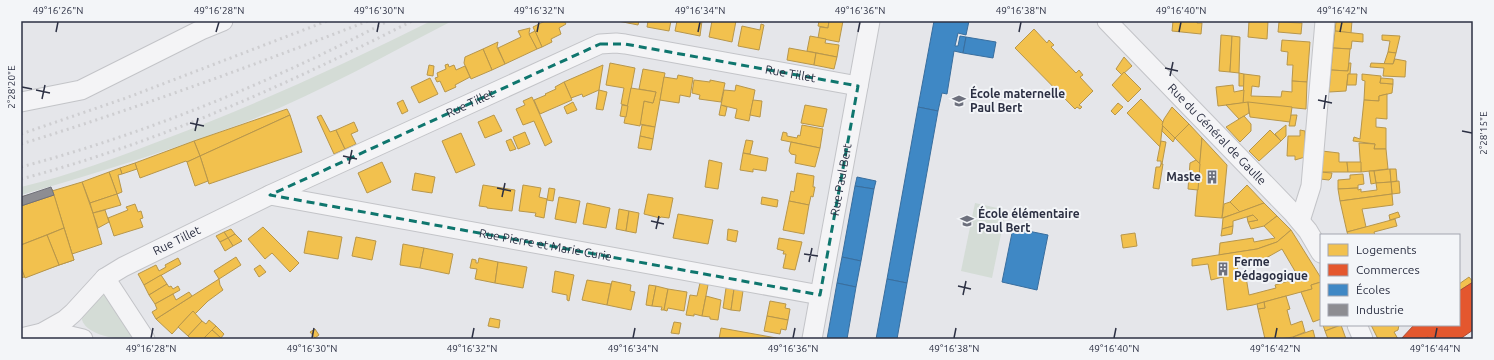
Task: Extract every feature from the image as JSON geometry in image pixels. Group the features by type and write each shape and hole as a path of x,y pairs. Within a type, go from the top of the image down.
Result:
{"street":[{"path":"21,102 81,90 223,21"},
{"name":"Rue Paul Bert","path":"812,339 870,21"},
{"name":"Rue du Général de Gaulle","path":"1107,21 1300,221 1320,251"},
{"path":"1300,221 1311,186 1325,21"},
{"name":"Rue Tillet","path":"42,333 65,320 105,278 123,267 270,195 600,44 625,44 858,86"},
{"name":"Rue Pierre et Marie Curie","path":"270,195 820,295"},
{"path":"105,278 145,339"},
{"path":"1357,326 1363,339"},
{"path":"21,338 42,333 66,335 83,339"}],"highlighted area":[{"path":"600,44 625,44 844,83 858,86 820,295 270,195"}],"shaded area":[{"path":"431,21 452,21 324,87 246,122 134,161 21,195 21,187 94,165 199,126 300,83"},
{"path":"975,203 1006,210 992,278 961,271"},
{"path":"100,291 106,292 130,329 131,339 106,336 97,333 84,324 82,317 83,309"}],"building: Logements":[{"path":"545,21 564,21 566,24 559,28 561,34 551,39 552,42 542,47 533,27"},
{"path":"618,21 639,21 638,25"},
{"path":"648,21 671,21 669,31 647,27"},
{"path":"677,21 702,21 700,36 675,31"},
{"path":"712,21 736,21 732,42 709,37"},
{"path":"819,21 829,21 828,28 818,26"},
{"path":"829,21 843,21 839,42 818,38 820,27 828,28"},
{"path":"1173,21 1197,21 1197,23 1202,23 1201,34 1172,31"},
{"path":"1249,21 1268,21 1267,39 1248,37"},
{"path":"1336,21 1352,21 1351,33 1335,31"},
{"path":"1279,22 1302,23 1301,34 1278,32"},
{"path":"761,24 764,25 759,50 738,46 742,26 760,30"},
{"path":"530,28 529,33 537,49 505,64 498,48 521,37 518,31"},
{"path":"1034,29 1047,43 1049,40 1054,45 1051,47 1076,73 1079,70 1083,75 1080,77 1093,91 1079,105 1082,107 1080,109 1077,107 1075,109 1015,48"},
{"path":"535,31 542,47 537,49 529,34"},
{"path":"1335,31 1363,34 1363,42 1352,41 1351,49 1333,48"},
{"path":"1221,35 1232,36 1230,72 1219,71"},
{"path":"1382,35 1400,36 1396,53 1388,52 1390,41 1382,40"},
{"path":"810,36 826,39 825,43 839,45 837,57 807,51"},
{"path":"1232,36 1240,37 1239,73 1230,72"},
{"path":"1282,40 1310,42 1307,82 1292,81 1293,65 1287,65 1288,52 1281,51"},
{"path":"498,42 497,47 505,64 492,70 483,49"},
{"path":"789,48 816,53 814,65 787,60"},
{"path":"1333,48 1350,49 1348,71 1331,70"},
{"path":"483,49 492,70 471,79 464,63 465,57"},
{"path":"1388,52 1396,53 1393,64 1384,64"},
{"path":"816,53 837,57 834,69 814,65"},
{"path":"1124,57 1132,66 1122,75 1116,69"},
{"path":"1395,59 1406,61 1405,77 1383,76 1384,68 1370,67 1371,63 1393,64"},
{"path":"610,63 635,68 628,106 621,104 624,88 606,85"},
{"path":"1349,63 1351,63 1350,74 1348,74 1346,91 1329,92 1331,70 1348,71"},
{"path":"448,64 449,67 454,65 456,70 465,66 470,77 455,85 456,87 445,92 440,81 437,82 435,78 438,77 437,73 446,69 445,65"},
{"path":"429,65 434,66 433,76 427,75"},
{"path":"603,65 599,90 583,97 582,94 571,98 564,82"},
{"path":"643,69 665,73 655,127 640,124 644,101 653,103 656,92 639,89"},
{"path":"1124,72 1141,89 1128,102 1112,85"},
{"path":"1239,73 1244,74 1244,86 1239,86"},
{"path":"1244,74 1260,76 1259,87 1252,86 1251,96 1281,97 1282,91 1292,92 1292,81 1307,82 1306,109 1243,103"},
{"path":"1348,74 1357,74 1356,85 1347,85"},
{"path":"1362,74 1381,76 1380,83 1393,84 1392,93 1379,96 1379,101 1364,100 1365,81 1362,80"},
{"path":"678,75 693,78 690,97 680,95 679,103 660,100 664,77 677,79"},
{"path":"430,78 438,94 419,103 411,87"},
{"path":"1381,78 1393,79 1393,84 1380,83"},
{"path":"694,80 710,82 710,80 725,83 721,102 699,99 700,95 692,93"},
{"path":"564,82 572,100 540,114 534,100 556,89 555,87"},
{"path":"736,85 755,90 749,121 735,118 737,109 721,105 724,90 735,91"},
{"path":"1233,85 1234,92 1244,90 1243,103 1218,106 1216,87"},
{"path":"631,88 656,92 653,103 644,101 640,126 624,123"},
{"path":"599,90 607,92 603,110 596,109"},
{"path":"1387,94 1387,119 1376,118 1376,127 1386,128 1386,149 1374,149 1375,144 1353,141 1354,137 1360,139 1364,100 1379,101 1379,96"},
{"path":"532,97 552,142 545,146 534,121 523,125 516,109 525,105 523,101"},
{"path":"1141,99 1163,122 1160,147 1127,113"},
{"path":"403,100 408,111 402,114 397,103"},
{"path":"753,100 762,101 760,117 750,115"},
{"path":"573,102 577,110 567,114 564,107"},
{"path":"1248,102 1249,113 1239,119 1226,105"},
{"path":"1248,102 1292,107 1290,122 1250,117"},
{"path":"1118,103 1123,107 1115,115 1111,111"},
{"path":"622,105 628,106 626,117 620,116"},
{"path":"721,105 727,107 725,116 719,115"},
{"path":"805,105 827,109 823,127 801,123"},
{"path":"1172,107 1189,124 1175,138 1162,125"},
{"path":"287,109 290,115 200,156 194,141"},
{"path":"290,115 302,152 209,184 200,156"},
{"path":"321,115 330,132 336,130 345,149 334,154 317,117"},
{"path":"494,115 502,131 485,138 478,122"},
{"path":"1291,115 1297,115 1295,126 1289,126"},
{"path":"1244,116 1251,124 1251,131 1240,142 1226,127"},
{"path":"354,122 358,131 351,134 356,144 345,149 336,130"},
{"path":"1189,124 1202,138 1200,164 1175,138"},
{"path":"642,125 655,127 653,139 640,136"},
{"path":"802,125 823,129 820,148 781,140 783,132 787,133 787,136 797,138 798,135 800,136"},
{"path":"1286,125 1286,136 1281,141 1275,134"},
{"path":"1163,126 1175,138 1173,142 1162,131"},
{"path":"1270,130 1281,141 1259,161 1249,151"},
{"path":"1300,130 1305,131 1305,157 1295,160 1295,156 1287,156 1288,136 1300,136"},
{"path":"525,132 530,144 518,149 513,137"},
{"path":"461,133 475,165 456,173 442,141"},
{"path":"640,136 653,139 651,150 638,148"},
{"name":"Maste","path":"1202,138 1227,165 1222,218 1195,216"},
{"path":"511,139 516,149 510,151 506,141"},
{"path":"746,140 753,141 750,154 743,153"},
{"path":"194,141 200,156 140,178 135,163"},
{"path":"1161,141 1166,142 1162,164 1161,161 1157,161"},
{"path":"791,142 820,148 815,167 795,163 796,155 791,154 789,151"},
{"path":"1359,143 1375,144 1374,149 1386,149 1388,169 1361,172"},
{"path":"1322,151 1339,153 1339,162 1347,162 1348,172 1320,172"},
{"path":"743,153 768,158 766,171 753,169 753,172 740,170"},
{"path":"200,156 208,181 195,186 187,162"},
{"path":"709,160 722,163 718,189 705,187"},
{"path":"1196,160 1200,164 1198,190 1188,189 1190,163"},
{"path":"382,162 391,182 367,193 358,173"},
{"path":"1347,162 1361,162 1361,172 1348,172"},
{"path":"135,163 137,169 122,174 120,168"},
{"path":"1161,164 1163,164 1159,189 1153,188 1156,167 1160,167"},
{"path":"120,168 122,174 118,175 122,192 117,194 109,172"},
{"path":"1390,169 1391,182 1376,183 1374,171"},
{"path":"1390,169 1396,169 1397,181 1391,182"},
{"path":"1369,171 1374,171 1376,183 1371,184"},
{"path":"109,172 117,194 90,203 82,182"},
{"path":"1320,172 1332,173 1331,178 1329,180 1320,179"},
{"path":"415,173 435,177 432,193 412,190"},
{"path":"797,173 814,176 813,187 815,187 813,197 811,196 809,205 789,201 791,191 794,192"},
{"path":"1363,174 1364,184 1358,185 1358,188 1338,189 1338,180 1350,179 1350,175"},
{"path":"1399,181 1400,193 1392,194 1391,182"},
{"path":"82,182 102,244 72,254 52,191"},
{"path":"1391,182 1392,194 1340,201 1338,189 1358,188 1358,190 1361,189 1361,192 1377,190 1376,183"},
{"path":"483,185 515,190 512,211 479,206"},
{"path":"523,185 541,188 539,197 547,199 544,218 535,216 536,213 519,211"},
{"path":"1247,185 1264,203 1240,212 1230,202"},
{"path":"549,188 555,189 553,201 547,200"},
{"path":"52,189 74,260 21,278 21,197"},
{"path":"117,194 121,205 93,213 90,203"},
{"path":"648,194 673,198 669,218 660,218 644,214"},
{"path":"1392,194 1393,205 1362,209 1366,227 1347,232 1340,201"},
{"path":"54,195 64,228 21,245 21,206"},
{"path":"559,197 580,201 576,223 555,219"},
{"path":"762,197 778,200 777,207 761,204"},
{"path":"789,201 809,205 804,234 783,230"},
{"path":"1230,202 1240,212 1222,218 1224,204"},
{"path":"587,203 610,208 606,228 583,224"},
{"path":"1264,203 1277,216 1264,226 1251,229 1248,222 1258,220 1253,215 1233,221 1233,226 1222,229 1223,218"},
{"path":"135,204 138,212 141,211 143,218 140,219 143,227 114,236 108,218 128,210 126,207"},
{"path":"619,209 629,211 626,231 616,229"},
{"path":"105,210 109,222 98,228 93,213"},
{"path":"629,211 639,213 636,233 626,231"},
{"path":"1398,212 1400,217 1390,220 1389,215"},
{"path":"678,214 713,220 708,244 673,238"},
{"path":"1253,215 1258,220 1248,222 1247,217"},
{"path":"1277,216 1291,230 1277,242 1257,249 1219,255 1220,243 1253,238 1254,242 1275,238 1264,226"},
{"path":"1395,219 1397,226 1374,232 1375,234 1348,234 1347,232"},
{"path":"1233,226 1232,234 1221,236 1222,229"},
{"path":"263,227 299,263 290,272 272,253 265,259 248,239"},
{"path":"64,228 74,260 59,265 47,235"},
{"path":"231,229 235,234 228,238 224,232"},
{"path":"728,229 738,231 736,242 727,240"},
{"name":"Ferme Pédagogique","path":"1291,230 1320,276 1320,282 1311,285 1312,289 1253,305 1227,310 1223,277 1211,280 1208,264 1192,266 1192,259 1257,249 1277,242","holes":["1282,249 1299,278 1275,285 1276,288 1249,295 1246,277 1239,278 1237,264 1259,262"]},
{"path":"308,231 342,237 338,259 304,253"},
{"path":"224,232 228,238 220,242 216,236"},
{"path":"1135,233 1137,246 1123,248 1121,235"},
{"path":"235,234 242,241 233,246 228,238"},
{"path":"47,235 59,265 25,278 21,267 21,245"},
{"path":"356,237 376,241 372,260 352,256"},
{"path":"228,238 233,246 225,251 220,242"},
{"path":"779,238 802,242 795,270 783,268 786,254 783,254 784,251 777,249"},
{"path":"403,244 424,248 420,268 400,265"},
{"path":"424,248 453,254 449,274 420,268"},
{"path":"236,257 241,265 219,279 214,271"},
{"path":"178,258 181,264 144,285 138,274 156,265 159,271 166,267 165,265"},
{"path":"479,258 498,262 495,283 475,279 477,269 470,268 472,259 476,260 476,263 478,263"},
{"path":"498,262 527,267 523,288 495,283"},
{"path":"260,265 266,272 259,277 254,269"},
{"path":"555,271 574,275 569,301 567,300 567,295 552,292"},
{"path":"161,275 167,284 149,295 144,285"},
{"path":"1469,277 1473,282 1460,290 1460,283"},
{"path":"219,279 223,290 208,301 195,314 193,311 172,334 156,319"},
{"path":"587,280 611,284 607,305 582,300"},
{"path":"612,281 631,285 630,291 635,292 631,310 607,305"},
{"path":"1320,282 1320,319 1313,322 1301,292 1312,289 1311,285"},
{"path":"700,283 708,285 702,316 694,314 694,316 686,315 690,295 697,296"},
{"path":"167,284 173,289 178,286 180,290 155,304 149,295"},
{"path":"649,285 656,286 652,306 646,305"},
{"path":"656,286 668,289 664,310 661,310 662,307 652,306"},
{"path":"726,288 734,289 731,310 723,308"},
{"path":"668,289 687,292 684,311 668,308 667,311 664,310"},
{"path":"734,289 743,291 740,311 731,310"},
{"path":"189,292 192,296 156,319 152,312 157,309 155,304 173,294 176,300"},
{"path":"706,296 721,300 718,320 702,316"},
{"path":"1286,296 1290,309 1287,310 1291,325 1302,321 1305,332 1293,337 1265,339 1258,309 1265,308 1264,302"},
{"path":"770,301 786,304 785,308 790,309 788,320 767,316"},
{"path":"1264,302 1265,308 1258,309 1257,304"},
{"path":"193,311 202,321 188,336 178,327"},
{"path":"767,316 788,320 786,330 781,329 780,334 764,331"},
{"path":"490,318 500,320 499,328 488,326"},
{"path":"209,320 216,326 203,339 191,339 188,336 202,321 206,324"},
{"path":"674,322 681,323 679,334 671,333"},
{"path":"216,326 224,334 221,338 212,330"},
{"path":"1323,326 1338,326 1325,331"},
{"path":"1341,326 1346,339 1328,339 1325,331"},
{"path":"1372,326 1399,326 1398,330 1394,332 1398,339 1378,339"},
{"path":"721,328 782,339 719,339"},
{"path":"315,329 319,335 315,338 310,332"},
{"path":"212,330 221,338 203,339"},
{"path":"1313,330 1315,338 1294,339 1293,337"}],"building: Commerces":[{"path":"1473,282 1473,330 1460,339 1429,339 1428,337 1424,339 1401,339 1413,326 1460,326 1460,290"}],"building: Écoles":[{"path":"934,21 969,21 966,35 958,33 955,46 958,46 960,36 966,37 963,53 954,51 947,94 942,93 938,111 918,107"},
{"path":"966,37 996,42 993,58 963,53"},
{"path":"918,107 938,111 907,283 887,279"},
{"path":"857,177 876,181 874,189 855,186"},
{"path":"855,186 874,189 861,261 842,257"},
{"path":"1013,228 1048,235 1037,290 1002,282"},
{"path":"842,257 861,261 856,287 837,283"},
{"path":"887,279 907,283 897,339 876,339"},
{"path":"837,283 856,287 847,339 827,339"}],"building: Industrie":[{"path":"51,187 54,195 21,206 21,197"}],"railway":[{"path":"21,134 126,98 327,21"},
{"path":"21,144 196,86 368,21"},
{"path":"21,167 116,138 209,104 300,65 388,21"},
{"path":"21,179 122,148 172,130 269,90 412,21"}],"place":[{"name":"École maternelle Paul Bert","path":"959,101"},
{"name":"Maste","path":"1212,177"},
{"name":"École élémentaire Paul Bert","path":"967,221"},
{"name":"Ferme Pédagogique","path":"1223,269"}]}
